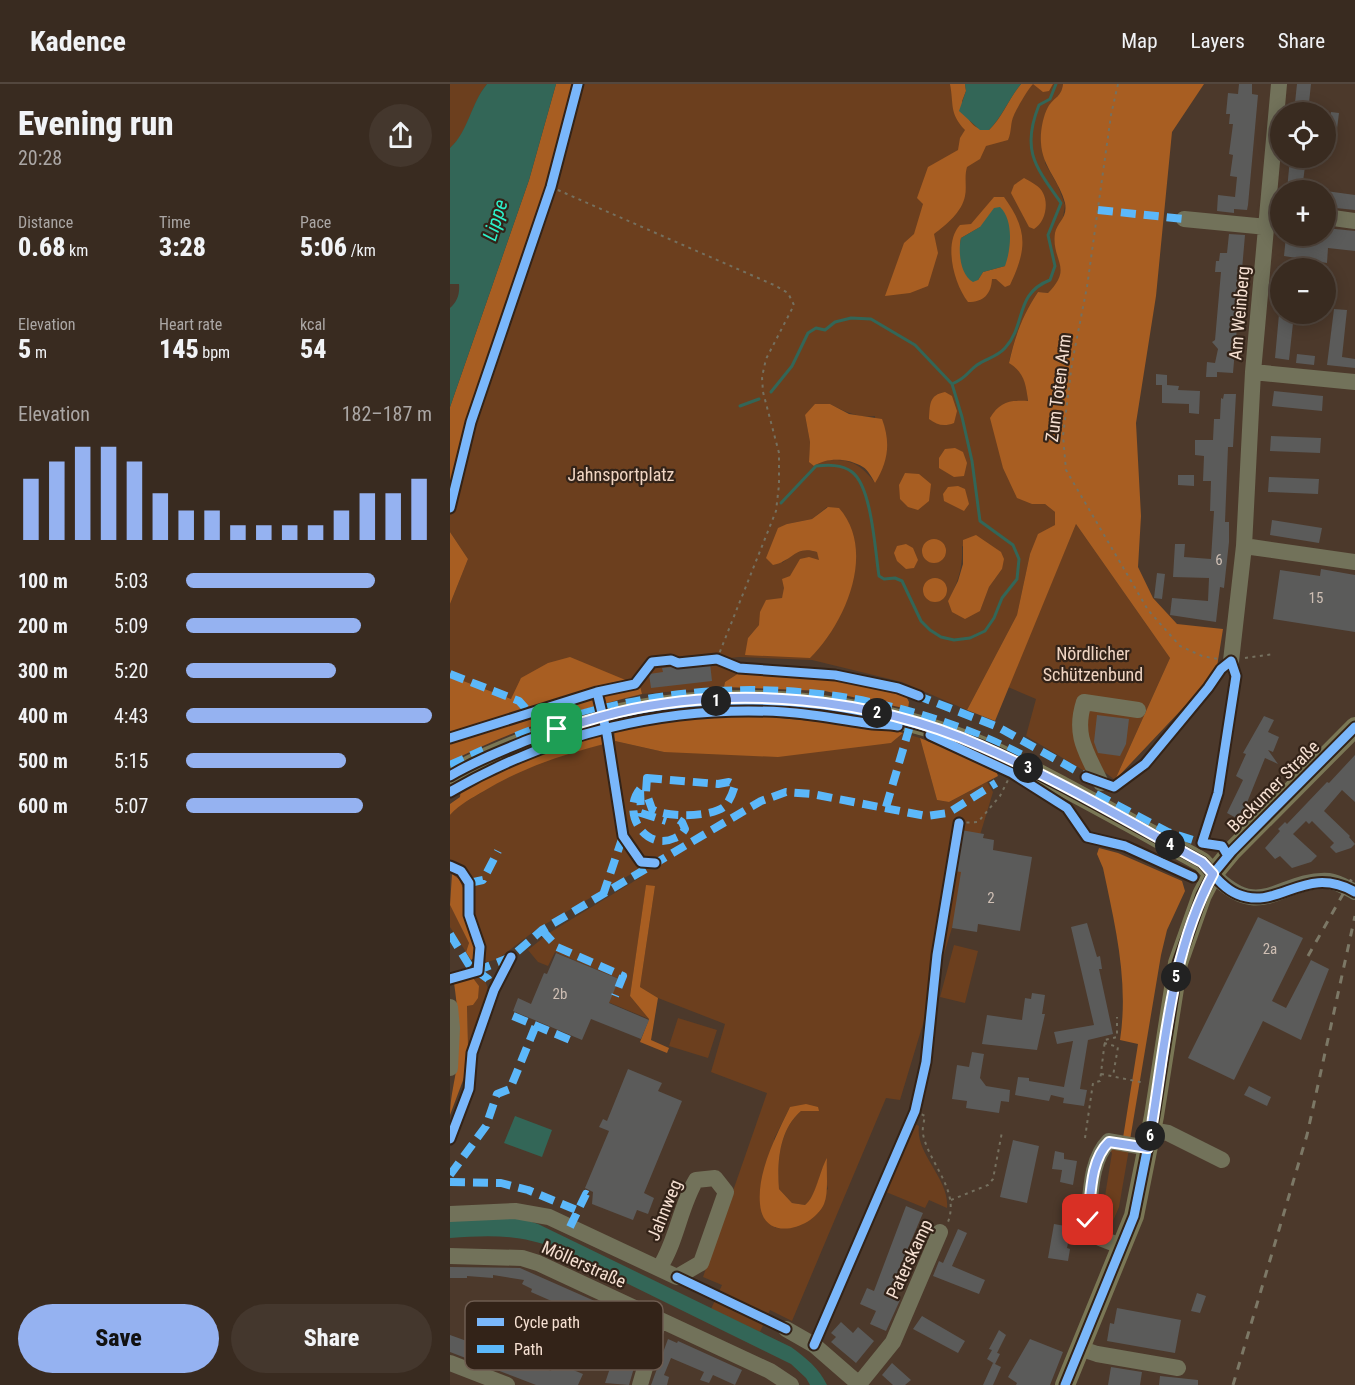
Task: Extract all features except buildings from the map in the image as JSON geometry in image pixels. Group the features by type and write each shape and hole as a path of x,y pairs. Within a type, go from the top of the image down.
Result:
{"main road":[{"path":"450,776 484,758 557,729 620,712 649,707 750,699 823,704 890,716 979,745 1030,769 1202,862 1213,874"},
{"name":"Beckumer Straße","path":"1065,1385 1134,1216 1178,963 1191,921 1213,874 1240,843 1355,727"}],"street":[{"name":"Am Weinberg","path":"1274,180 1279,84"},
{"path":"1184,219 1270,216"},
{"path":"1336,218 1355,220"},
{"name":"Am Weinberg","path":"1231,661 1244,546 1253,372 1270,232"},
{"path":"1253,372 1355,382"},
{"path":"1244,546 1355,562"},
{"path":"1101,783 1083,747 1079,729 1084,702 1138,710"},
{"path":"1213,874 1226,887 1238,894 1253,898 1267,897 1316,881 1332,881 1355,892"},
{"path":"450,1007 452,1028 450,1068"},
{"path":"1123,1247 1100,1238 1088,1220 1101,1149 1109,1142 1149,1139 1168,1133 1222,1160"},
{"name":"Jahnweg","path":"450,1214 515,1211 549,1217 660,1267 677,1277 701,1263 726,1192 715,1178 696,1180 690,1190 669,1252 660,1267"},
{"name":"Paterskamp","path":"859,1384 893,1342 940,1232"},
{"name":"Möllerstraße","path":"450,1256 522,1258 538,1263 619,1301"},
{"name":"Möllerstraße","path":"663,1322 770,1371 791,1385"},
{"path":"786,1329 814,1345 859,1384"},
{"path":"1079,1348 1097,1354 1178,1368"},
{"path":"450,1363 465,1369"},
{"path":"468,1370 507,1385"},
{"path":"640,1385 644,1370"}],"path":[{"path":"551,187 774,285 788,293 794,306 766,359 762,377 763,392 778,453 779,484 776,511 717,659"},
{"path":"959,824 978,822 1000,796 1012,773"},
{"path":"1085,1138 1093,1083 1100,1081 1105,1040 1122,1038 1117,1017"},
{"path":"1104,1043 1118,1047 1113,1076"},
{"path":"1101,1074 1158,1085"},
{"path":"915,1111 925,1116 922,1133 951,1200 988,1185 993,1179 1002,1132"}],"green space":[{"path":"450,84 487,84 462,134 450,148"},
{"name":"Jahnsportplatz","path":"578,84 1063,84 1061,93 1048,107 1045,163 1058,186 1065,205 1057,254 1062,266 1059,282 1048,293 1038,292 1033,300 1020,325 1009,362 1021,370 1027,388 1032,504 1045,504 1055,512 1055,525 1030,554 1017,615 967,710 902,682 812,660 740,657 718,659 739,668 739,673 725,682 724,687 642,694 640,686 512,699 450,676 450,604 468,559 450,532 450,508 487,371 551,187","holes":["830,404 852,414 875,416 875,483 861,468 846,461 809,462 810,442 805,415","827,507 810,658 748,638 782,598 800,560 820,560 817,552 807,550 795,554 782,563 787,524 812,519","962,546 1002,569 989,587 980,611 948,601 955,587 962,561"]},
{"name":"Nördlicher Schützenbund","path":"1076,524 1170,658 1115,780 1098,767 1086,772 1026,736 1036,699 1008,687"},
{"path":"903,733 920,738 937,800 949,802 987,782 993,792 900,1100 886,1098 792,1321 770,1310 760,1332 711,1309 722,1285 703,1277 767,1093 711,1072 725,1024 658,998 640,987 655,886 646,886 630,996 649,1019 608,1002 619,979 555,952 548,966 538,962 528,950 549,933 641,877 638,870 537,929 498,959 487,962 475,957 475,939 462,911 464,890 459,879 450,873 450,815 457,807 509,776 556,756 615,741 664,752 891,743","holes":["790,1107 801,1111 788,1127 781,1147 778,1168 779,1189 792,1203 805,1205 815,1190 827,1160 825,1177 828,1189 775,1228 774,1139"]},
{"path":"450,905 469,943 466,952 450,927"},
{"path":"954,945 978,951 965,1003 940,997"},
{"path":"478,977 485,981 489,991 468,1045 467,1006 473,1005 479,986 473,978"},
{"path":"678,1018 717,1030 708,1058 669,1046"},
{"path":"915,1124 919,1126 922,1147 943,1187 947,1208 929,1200 925,1208 886,1192"},
{"path":"1106,1146 1129,1149 1119,1207 1110,1228 1101,1223 1094,1212 1094,1208 1104,1202 1112,1153"}],"shaded area":[{"path":"556,84 578,84 576,97 546,200 478,404 450,508 450,407 529,180"},
{"path":"950,84 965,84 966,91 962,101 970,121 977,128 989,130 1021,84 1033,84 1014,115 1008,140 986,146 980,159 967,167 965,196 961,207 934,234 938,253 928,286 910,293 885,296 904,243 914,234 923,204 917,198 928,167 958,150 960,138 965,130 954,114"},
{"path":"1033,84 1053,84 1049,91 1043,92"},
{"path":"1063,84 1204,84 1172,132 1156,296 1136,423 1141,516 1138,567 1153,598 1177,624 1223,629 1216,673 1115,780 1170,658 1076,524 995,721 967,710 1017,615 1030,554 1038,534 1055,525 1055,512 1045,504 1032,504 1017,498 1003,468 990,418 1001,405 1015,401 1028,401 1023,379 1018,370 1009,363 1011,353 1020,326 1038,292 1048,293 1060,277 1055,233 1066,208 1063,195 1044,159 1041,139 1046,111 1059,95"},
{"path":"1024,178 1040,188 1045,197 1046,208 1043,218 1034,229 1029,227 1011,193 1014,185"},
{"path":"994,197 1004,197 1021,230 1022,250 1010,285 1005,287 996,279 992,279 986,296 978,301 968,302 958,285 951,253 952,242 960,225 971,224","holes":["980,227 1005,266 983,272 978,280 963,255 961,238"]},
{"path":"945,392 952,396 957,411 954,423 944,425 929,419 933,398"},
{"path":"815,404 830,404 849,414 882,419 887,436 887,452 883,468 875,483 865,468 851,462 832,460 814,466 809,462 810,442 805,415"},
{"path":"955,448 963,452 967,463 964,476 954,477 939,468 939,458 945,449"},
{"path":"905,473 919,474 931,484 929,501 918,510 908,507 900,499 899,485"},
{"path":"958,486 965,489 969,504 964,511 944,501 943,494 948,487"},
{"path":"828,507 839,508 850,525 855,545 856,565 852,586 835,626 810,658 745,655 748,638 759,625 760,612 766,600 782,598 784,588 782,579 790,576 800,559 809,557 819,560 817,552 810,550 799,552 773,565 766,558 778,528 812,519"},
{"path":"450,532 468,559 450,604"},
{"path":"976,535 1001,552 1004,559 1002,569 989,587 980,611 965,619 952,612 948,601 963,564 963,540"},
{"path":"934,539 942,543 946,551 942,559 934,563 926,559 922,551 926,543"},
{"path":"906,544 913,548 918,560 914,568 906,569 897,561 894,553 897,546"},
{"path":"935,578 940,579 946,585 946,595 940,601 935,602 930,601 924,595 923,590 924,585 930,579"},
{"path":"570,657 640,686 642,694 544,722 496,740 450,762 450,676 511,699 521,678 548,663"},
{"path":"739,673 834,678 906,696 909,702 908,709 825,691 724,687 725,682"},
{"path":"749,715 887,728 903,733 891,743 778,757 664,752 615,741 614,730 681,720"},
{"path":"601,733 604,744 527,769 466,802 450,815 450,804 460,797 461,789 530,756"},
{"path":"920,738 995,768 998,776 949,802 937,800"},
{"path":"1099,848 1118,853 1182,881 1185,891 1167,930 1161,955 1130,1140 1123,1138 1138,1044 1120,1040 1122,975 1112,911 1103,868 1097,854"},
{"path":"452,874 459,879 464,890 463,911 467,925 475,939 475,957 471,960 466,952 469,943 450,905"},
{"path":"646,885 655,886 640,987 658,998 651,1040 669,1048 667,1053 640,1042 649,1019 630,996"},
{"path":"473,978 479,986 478,998 473,1005 467,1006 468,1045 465,1075 450,1115 458,1044 454,983"},
{"path":"806,1104 818,1107 819,1111 801,1111 788,1127 779,1157 779,1189 792,1203 805,1205 815,1190 827,1158 826,1199 818,1213 809,1220 799,1226 778,1228 770,1224 763,1216 760,1204 761,1179 769,1154 790,1107"}],"water":[{"name":"Lippe","path":"487,84 556,84 529,180 450,407 450,308 458,298 459,284 450,284 450,148 461,134"},
{"path":"965,84 1021,84 994,125 989,130 980,130 959,111 966,91"},
{"path":"1000,207 1008,219 1010,235 1005,266 983,272 978,280 973,282 965,274 961,262 961,238 980,227 994,208"},
{"path":"515,1116 552,1130 542,1157 504,1143"},
{"path":"514,1216 538,1224 791,1347 816,1368 827,1385 810,1385 791,1364 557,1249 517,1238 478,1236 450,1238 450,1219"}],"waterway":[{"path":"952,384 1005,348 1012,339 1026,301 1031,293 1050,280 1055,266 1048,235 1061,203 1033,157 1031,134 1039,105 1050,99 1056,84"},
{"path":"771,392 792,366 808,333 816,328 825,330 835,322 851,318 871,319 915,345 952,384 972,461 980,521 1013,545 1019,559 1017,579 1002,598 994,618 985,631 970,638 954,640 941,637 921,621 902,581 895,578 884,579 879,576 868,505 859,480 852,472 839,466 816,466 781,503"},
{"path":"740,406 759,399"}],"railway":[{"path":"1308,956 1355,873"},
{"path":"1233,1385 1307,1135 1355,916"}],"marked path":[{"path":"1098,210 1184,219"},
{"path":"450,674 519,701 529,712"},
{"path":"516,736 580,714 645,699 710,691 776,691 842,697 907,711 970,732 1032,760"},
{"path":"916,695 998,727 1091,779"},
{"path":"886,807 912,719"},
{"path":"450,765 483,750"},
{"path":"647,778 718,784 729,782 735,785 724,807 709,813 677,815 652,809 646,792 647,778"},
{"path":"476,971 511,957 542,930 761,801 786,792 812,794 926,816 948,813 996,783"},
{"path":"640,789 633,808 639,827 646,835 664,841 677,837 685,829 679,820"},
{"path":"640,790 641,813 666,821"},
{"path":"1096,794 1168,832 1202,843"},
{"path":"603,895 623,836"},
{"path":"469,883 483,880 498,851"},
{"path":"542,930 557,947 623,976 615,996"},
{"path":"450,934 469,965 488,979 494,990"},
{"path":"513,1016 575,1042"},
{"path":"450,1175 486,1126 497,1094 510,1089 536,1025"},
{"path":"450,1182 501,1183 528,1190 579,1211"},
{"path":"570,1227 586,1194 591,1197"}],"cycle path":[{"path":"450,508 471,422 551,187 578,84"},
{"path":"450,738 597,692 635,684 652,662 671,660 678,663 717,659 739,668 835,675 898,688 919,696"},
{"path":"1086,777 1114,787 1145,764 1221,669 1231,661 1236,676 1218,793 1202,843 1222,846 1228,856"},
{"path":"597,692 607,734 623,836 641,862 655,863"},
{"path":"450,776 528,740 583,722 639,709 696,702 753,700 810,703 866,712 922,725 988,748 1202,862 1223,884 1237,894 1252,898 1266,897 1321,883 1337,884 1355,892"},
{"path":"450,792 489,771 570,739 611,727 654,719 697,713 784,712 898,726"},
{"path":"1065,1385 1134,1216 1154,1116 1178,963 1202,895 1213,874 1232,851 1355,727"},
{"path":"930,735 1012,773 1067,808 1087,837 1125,846 1193,877"},
{"path":"814,1345 915,1111 926,1062 937,955 959,823"},
{"path":"450,866 461,871 469,883 469,915 480,947 478,971 450,979"},
{"path":"450,1139 469,1089 472,1053 494,990 511,957"},
{"path":"677,1277 786,1329"}],"route":[{"path":"557,729 620,712 649,707 682,702 750,699 823,704 890,716 979,745 1020,764 1202,862 1213,874 1191,921 1178,963 1148,1148 1109,1142 1101,1149 1088,1220"}]}
